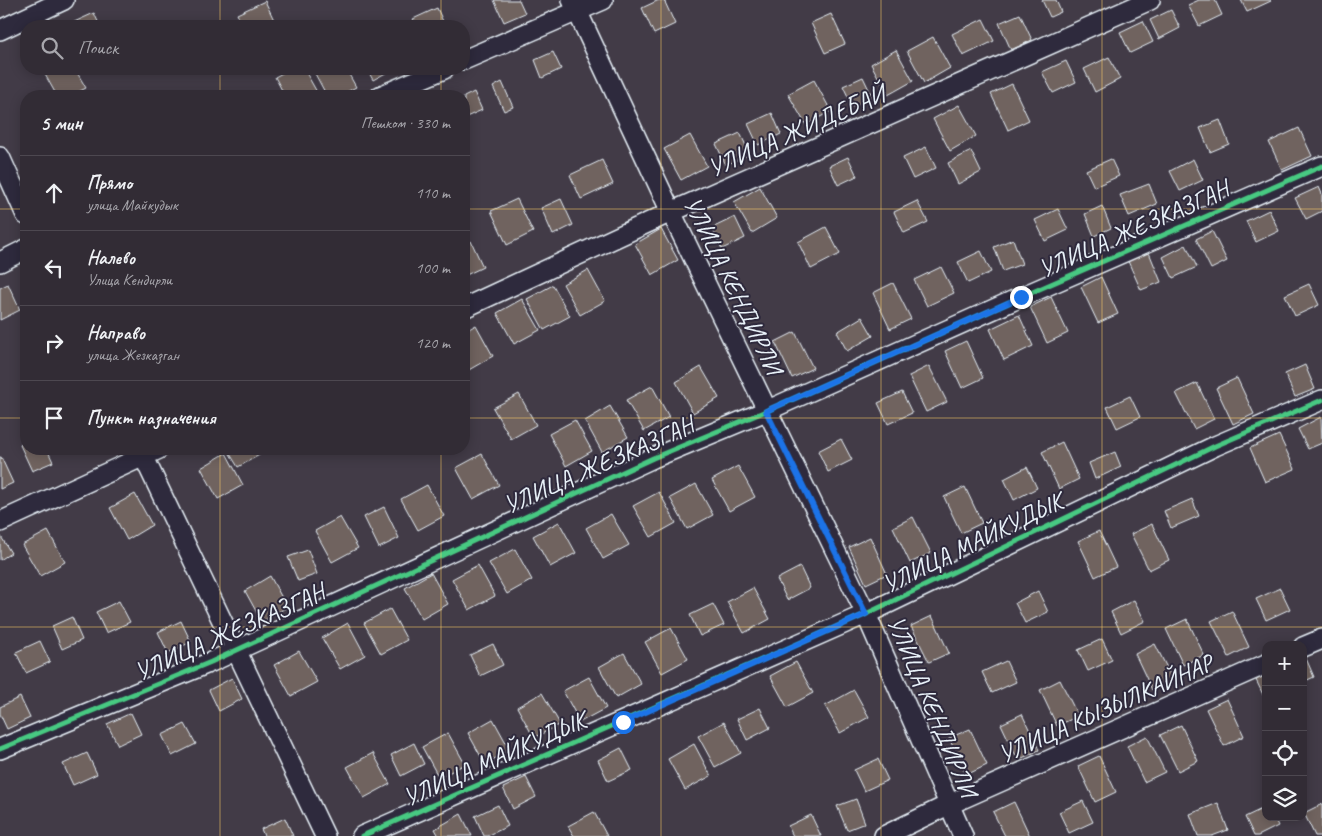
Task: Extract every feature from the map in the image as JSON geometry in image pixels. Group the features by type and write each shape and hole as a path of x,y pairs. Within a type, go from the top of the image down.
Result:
{"street":[{"path":"21,20 64,0"},
{"path":"470,57 575,6 603,0"},
{"name":"УЛИЦА ЖИДЕБАЙ","path":"470,305 671,212 1150,0"},
{"name":"УЛИЦА КЕНДИРЛИ","path":"575,6 766,411 866,614 963,836"},
{"path":"0,30 20,21"},
{"path":"394,90 430,75"},
{"path":"0,156 20,201"},
{"name":"УЛИЦА ЖЕЗКАЗГАН","path":"0,749 236,650 653,458 766,411 1322,166"},
{"path":"0,262 20,252"},
{"name":"УЛИЦА МАЙКУДЫК","path":"362,836 866,614 1215,446 1322,400"},
{"path":"0,522 139,455"},
{"path":"149,455 236,650 326,836"},
{"path":"1307,645 1322,639"},
{"name":"УЛИЦА КЫЗЫЛКАЙНАР","path":"884,836 948,805 1262,666"}],"building":[{"path":"494,0 519,0 525,13 504,22"},
{"path":"659,0 664,0 675,24 654,34 642,8"},
{"path":"1042,0 1056,0 1061,12 1050,17"},
{"path":"1199,0 1215,0 1222,15 1199,26 1188,5"},
{"path":"1241,0 1270,0 1271,1 1247,12"},
{"path":"265,1 274,20 240,20 237,14"},
{"path":"437,8 442,20 414,20"},
{"path":"1171,10 1180,28 1159,39 1150,20"},
{"path":"94,13 97,20 79,20"},
{"path":"831,14 845,44 825,53 811,23"},
{"path":"1020,14 1032,40 1011,50 999,23"},
{"path":"983,19 994,41 963,56 952,34"},
{"path":"1143,21 1153,42 1130,53 1120,32"},
{"path":"933,37 950,68 924,83 907,51"},
{"path":"896,50 913,81 888,95 871,64"},
{"path":"553,52 561,69 542,78 535,60"},
{"path":"1109,57 1120,79 1095,92 1084,69"},
{"path":"1066,61 1076,82 1053,93 1042,72"},
{"path":"45,75 78,75 86,88 82,90 54,90"},
{"path":"279,75 307,75 316,90 282,90 275,77"},
{"path":"316,75 349,75 356,87 350,90 324,90"},
{"path":"370,75 382,75 373,80"},
{"path":"863,77 873,98 853,107 843,86"},
{"path":"814,80 831,111 806,125 788,94"},
{"path":"502,82 513,107 504,111 493,87"},
{"path":"1012,84 1029,120 1008,130 991,94"},
{"path":"474,92 482,110 470,115 470,94"},
{"path":"959,105 976,136 950,151 933,119"},
{"path":"772,113 781,134 758,145 748,124"},
{"path":"1220,120 1229,144 1210,152 1200,128"},
{"path":"1299,128 1312,156 1282,170 1269,142"},
{"path":"740,133 750,154 726,165 716,144"},
{"path":"690,135 707,166 681,180 664,149"},
{"path":"926,147 936,168 913,179 903,158"},
{"path":"971,151 981,172 958,184 948,163"},
{"path":"848,157 857,176 838,185 829,166"},
{"path":"1111,159 1119,176 1094,187 1086,170"},
{"path":"1193,159 1203,180 1180,191 1170,171"},
{"path":"602,160 613,184 581,199 570,175"},
{"path":"1149,184 1157,204 1129,216 1120,195"},
{"path":"760,187 777,218 752,233 734,202"},
{"path":"1319,187 1322,194 1322,211 1306,219 1295,198"},
{"path":"517,199 533,232 507,245 491,211"},
{"path":"561,199 573,225 553,235 541,208"},
{"path":"917,201 928,222 904,233 894,212"},
{"path":"1102,206 1111,228 1094,236 1085,214"},
{"path":"1058,209 1068,230 1045,241 1035,220"},
{"path":"1269,210 1279,231 1256,242 1246,221"},
{"path":"735,217 745,238 722,249 712,228"},
{"path":"826,227 840,254 811,269 798,242"},
{"path":"661,229 678,260 652,275 635,244"},
{"path":"1212,231 1227,261 1211,269 1196,239"},
{"path":"1013,239 1022,264 1003,271 994,247"},
{"path":"470,241 483,267 470,273"},
{"path":"1186,245 1197,267 1173,278 1163,257"},
{"path":"1148,250 1161,282 1141,290 1127,259"},
{"path":"981,251 991,272 968,283 958,262"},
{"path":"941,267 954,293 927,306 914,280"},
{"path":"588,270 605,301 580,315 563,284"},
{"path":"1101,277 1118,314 1098,323 1081,287"},
{"path":"893,283 911,319 890,329 873,293"},
{"path":"8,284 20,310 0,320 0,288"},
{"path":"1309,284 1319,305 1295,316 1285,295"},
{"path":"553,285 570,316 544,330 527,299"},
{"path":"1051,297 1068,333 1047,343 1030,307"},
{"path":"522,299 540,330 514,344 497,313"},
{"path":"1019,315 1033,346 1004,360 990,329"},
{"path":"862,317 873,336 847,351 837,332"},
{"path":"476,325 493,356 470,369 470,328"},
{"path":"795,332 813,368 792,378 775,342"},
{"path":"966,341 983,378 962,388 945,351"},
{"path":"1305,365 1315,389 1295,397 1285,374"},
{"path":"929,366 947,402 926,412 909,376"},
{"path":"701,367 719,398 693,413 676,382"},
{"path":"1237,378 1254,414 1233,424 1216,388"},
{"path":"1197,383 1214,419 1194,429 1176,393"},
{"path":"652,386 669,417 644,431 626,400"},
{"path":"902,392 912,413 888,424 878,403"},
{"path":"519,394 536,425 511,439 493,408"},
{"path":"1130,396 1140,417 1117,428 1107,407"},
{"path":"610,406 628,437 602,452 585,421"},
{"path":"1321,417 1322,443 1308,449 1298,429"},
{"path":"575,420 592,451 566,466 549,434"},
{"path":"1279,435 1295,469 1265,482 1250,448"},
{"path":"841,439 852,460 828,472 818,451"},
{"path":"1062,442 1079,479 1059,489 1042,452"},
{"path":"1115,452 1121,467 1095,479 1089,463"},
{"path":"482,454 499,485 473,499 456,468"},
{"path":"25,455 50,455 53,462 32,471"},
{"path":"223,455 227,455 243,485 218,499 201,468"},
{"path":"231,455 259,455 238,467"},
{"path":"0,457 13,483 0,489"},
{"path":"738,466 755,497 729,511 712,480"},
{"path":"1027,467 1037,488 1014,500 1004,479"},
{"path":"696,484 713,515 687,529 670,498"},
{"path":"427,485 444,516 418,530 401,499"},
{"path":"965,487 982,523 961,533 944,497"},
{"path":"659,492 676,523 651,537 633,506"},
{"path":"135,494 152,525 127,540 110,508"},
{"path":"1192,499 1199,516 1171,528 1164,511"},
{"path":"384,507 399,538 379,548 364,517"},
{"path":"611,514 629,545 603,559 586,528"},
{"path":"340,517 358,548 332,562 315,531"},
{"path":"913,517 931,553 910,563 893,527"},
{"path":"559,522 576,553 550,567 533,536"},
{"path":"1152,524 1169,560 1149,570 1131,534"},
{"path":"48,531 65,562 40,576 22,545"},
{"path":"1099,531 1116,567 1095,577 1078,541"},
{"path":"0,535 11,553 0,560"},
{"path":"870,537 887,574 866,584 849,547"},
{"path":"515,549 532,580 507,594 489,563"},
{"path":"308,550 317,574 298,581 288,557"},
{"path":"478,565 495,596 469,610 452,579"},
{"path":"800,567 810,588 787,600 777,579"},
{"path":"431,573 448,604 422,619 405,588"},
{"path":"270,576 287,607 262,622 245,591"},
{"path":"753,588 770,619 744,633 727,602"},
{"path":"1280,588 1290,609 1266,620 1256,599"},
{"path":"1038,591 1048,612 1025,623 1015,603"},
{"path":"1134,600 1145,621 1121,633 1111,612"},
{"path":"119,601 130,622 106,633 96,612"},
{"path":"713,604 724,625 700,636 690,615"},
{"path":"390,609 407,640 381,654 364,623"},
{"path":"1232,611 1249,647 1229,657 1211,621"},
{"path":"932,616 949,653 929,662 911,626"},
{"path":"72,617 82,640 62,649 52,626"},
{"path":"1187,619 1204,655 1183,665 1166,629"},
{"path":"181,621 191,642 168,653 158,632"},
{"path":"348,623 365,655 340,669 322,638"},
{"path":"671,628 688,659 662,673 645,642"},
{"path":"1102,639 1112,660 1088,671 1078,650"},
{"path":"40,641 50,662 26,673 16,652"},
{"path":"493,644 503,665 480,676 470,655"},
{"path":"1155,644 1173,680 1152,690 1135,654"},
{"path":"299,651 317,682 291,696 274,665"},
{"path":"624,653 641,684 616,698 599,667"},
{"path":"1006,661 1016,682 992,693 982,672"},
{"path":"1307,661 1314,677 1307,680"},
{"path":"796,662 813,693 787,707 770,676"},
{"path":"589,677 606,708 580,722 563,691"},
{"path":"1262,677 1262,693 1256,680"},
{"path":"232,678 242,699 219,711 209,690"},
{"path":"1060,680 1078,716 1057,726 1040,690"},
{"path":"854,690 869,717 840,733 825,706"},
{"path":"542,693 560,724 534,738 517,707"},
{"path":"20,697 30,718 7,729 0,714 0,707"},
{"path":"1227,699 1244,736 1224,746 1206,709"},
{"path":"760,708 770,728 747,740 737,719"},
{"path":"131,713 141,734 118,745 107,724"},
{"path":"1022,714 1039,750 1018,760 1001,724"},
{"path":"493,719 510,750 485,764 468,733"},
{"path":"724,722 741,753 715,767 698,736"},
{"path":"185,724 196,744 172,756 162,735"},
{"path":"1181,725 1198,761 1178,771 1160,735"},
{"path":"970,729 987,765 966,775 949,738"},
{"path":"448,733 465,764 439,778 422,747"},
{"path":"1147,736 1165,772 1144,782 1127,746"},
{"path":"414,743 424,764 401,776 391,755"},
{"path":"694,744 711,776 685,790 668,759"},
{"path":"621,748 632,770 608,781 598,760"},
{"path":"87,753 97,774 73,785 63,764"},
{"path":"373,753 390,784 364,798 347,767"},
{"path":"1099,756 1116,792 1095,802 1078,766"},
{"path":"878,759 888,780 864,791 854,770"},
{"path":"526,777 536,797 513,809 503,788"},
{"path":"856,799 865,823 847,830 837,806"},
{"path":"1083,801 1093,822 1069,833 1059,812"},
{"path":"1014,802 1030,836 1005,836 993,812"},
{"path":"1218,803 1228,830 1212,836 1198,836 1190,814"},
{"path":"1322,804 1322,836 1315,836 1307,819 1307,812"},
{"path":"498,805 508,826 484,836 475,816"},
{"path":"1262,809 1262,821 1276,821 1278,826 1258,836 1254,836 1245,817"},
{"path":"594,812 607,836 574,836 568,826"},
{"path":"461,814 472,836 439,836 435,829"},
{"path":"811,815 821,836 793,836 788,826"},
{"path":"285,818 293,836 264,836 261,829"}],"cycle path":[{"path":"0,749 211,662 653,458 766,411 1322,166"},
{"path":"362,836 866,614 1215,446 1322,400"}],"route":[{"path":"623,722 866,614 766,411 1021,297"}]}
